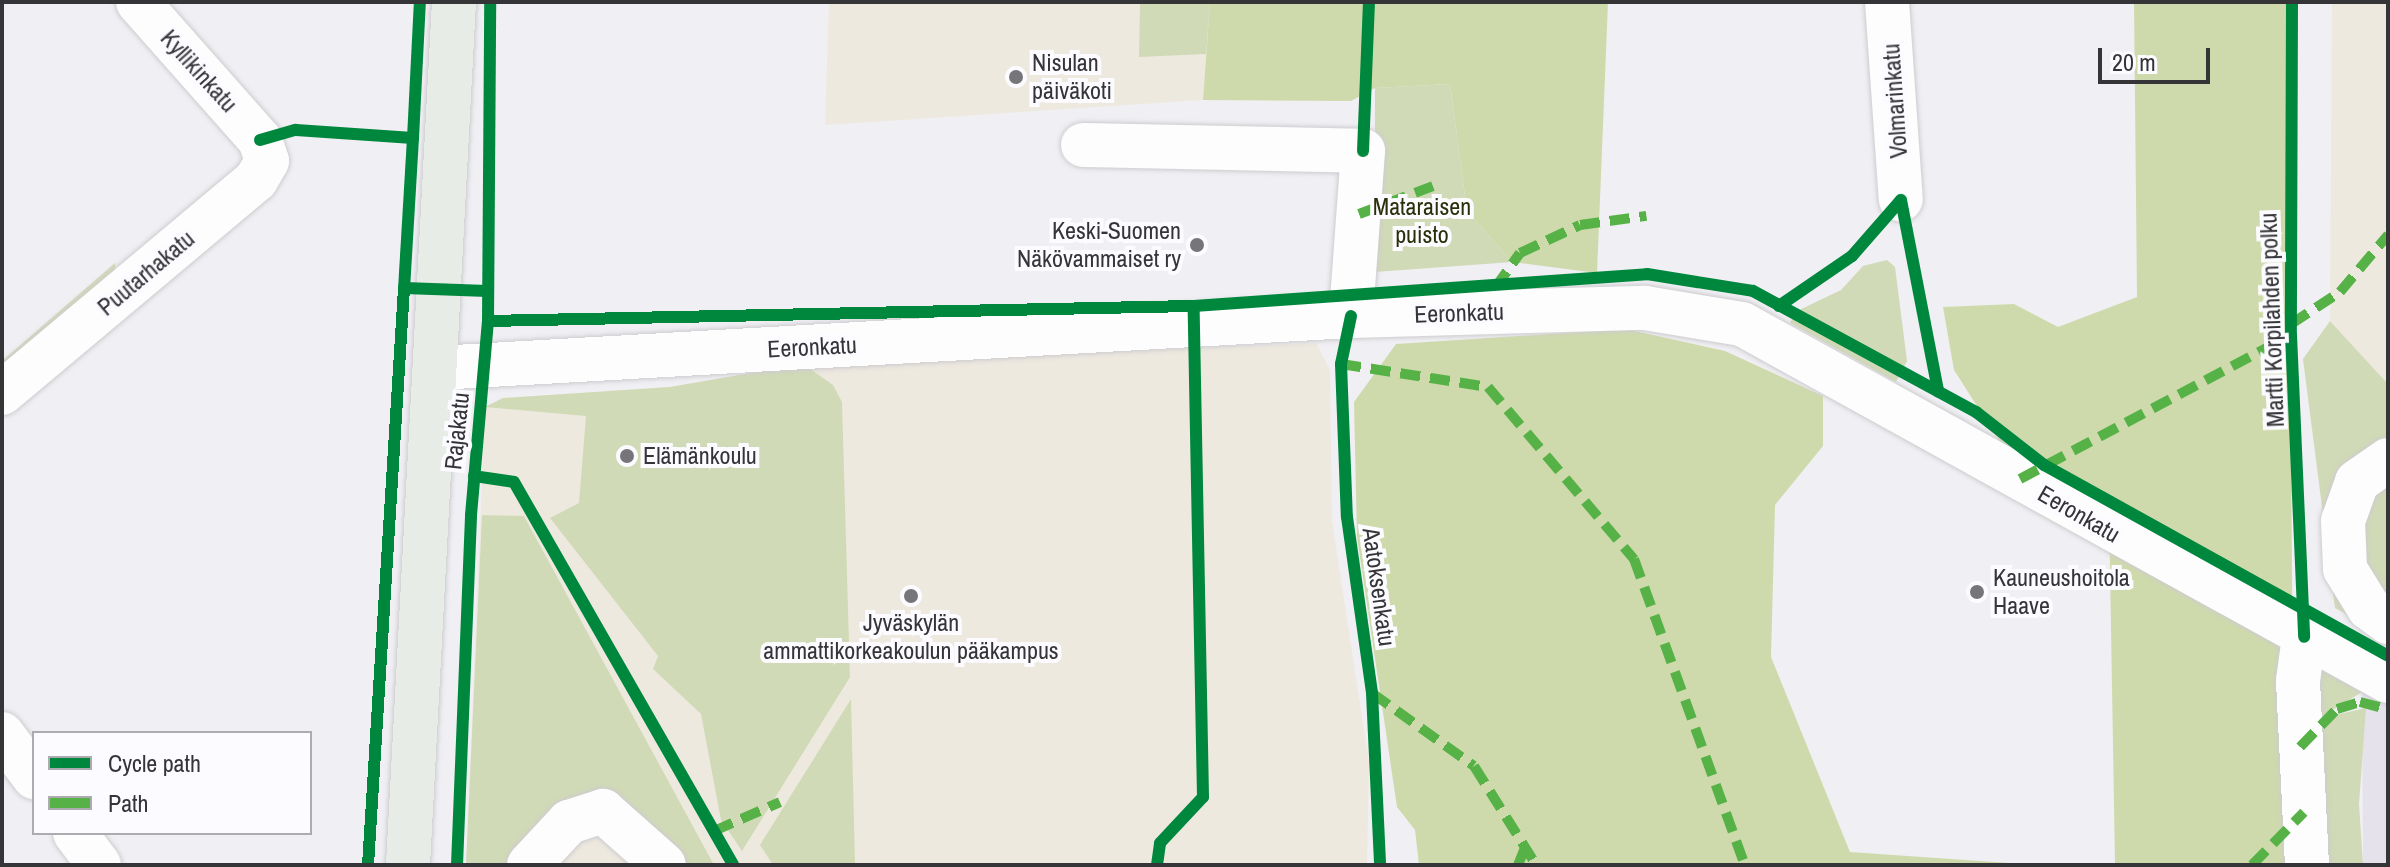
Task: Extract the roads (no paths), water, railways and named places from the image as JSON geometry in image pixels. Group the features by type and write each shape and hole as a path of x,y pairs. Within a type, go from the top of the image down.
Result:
{"main road":[{"name":"Rajakatu","path":"408,865 407,822 437,368 454,2"},
{"name":"Rajakatu","path":"398,865 407,822"}],"street":[{"name":"Kyllikinkatu","path":"138,2 260,140"},
{"name":"Volmarinkatu","path":"1887,2 1901,200"},
{"name":"Puutarhakatu","path":"2,393 256,180 267,161 260,140"},
{"path":"1083,145 1363,151 1351,316"},
{"name":"Eeronkatu","path":"437,368 1351,316 1645,308 1742,324 2388,681"},
{"path":"2388,460 2357,482 2343,521 2345,569 2369,608 2388,622"},
{"path":"2304,637 2298,681 2307,865"},
{"path":"2,734 32,774"},
{"path":"529,865 569,822 603,811 664,865"},
{"path":"76,835 99,865"}],"place":[{"name":"Nisulan päiväkoti","path":"1016,77"},
{"name":"Keski-Suomen Näkövammaiset ry","path":"1197,245"},
{"name":"Elämänkoulu","path":"627,456"},
{"name":"Kauneushoitola Haave","path":"1977,592"},
{"name":"Jyväskylän ammattikorkeakoulun pääkampus","path":"911,596"}],"park label":[{"name":"Mataraisen puisto","path":"1422,221"}]}
